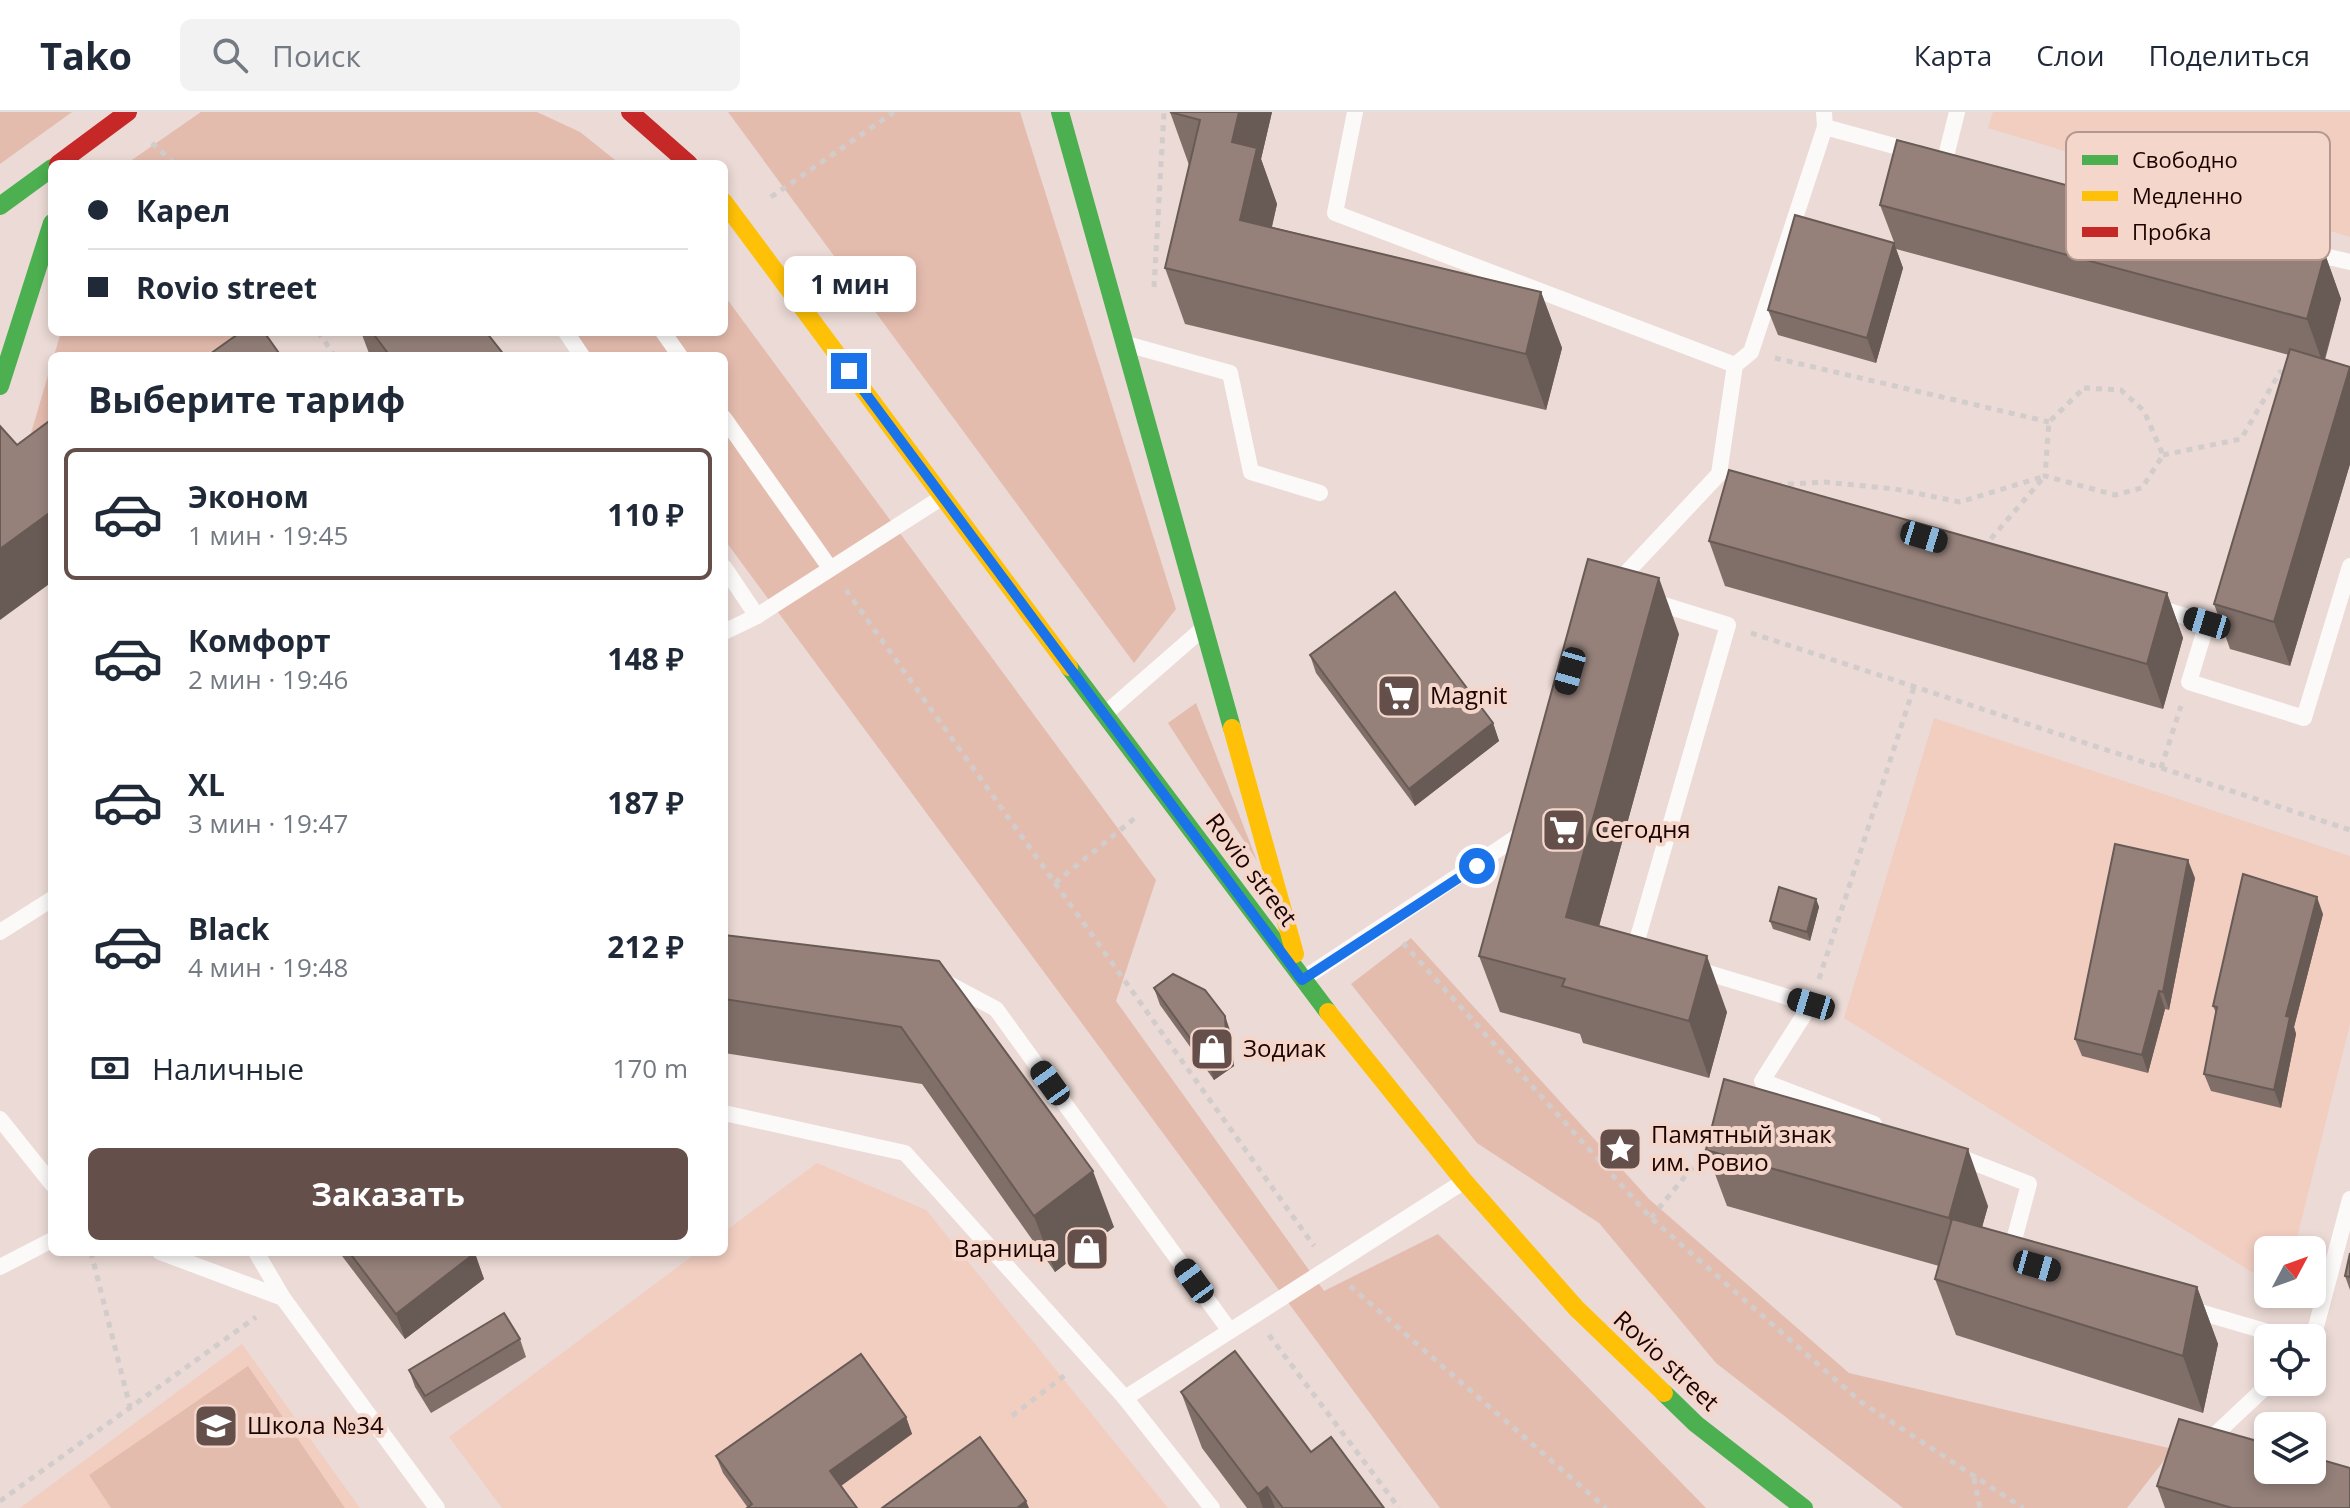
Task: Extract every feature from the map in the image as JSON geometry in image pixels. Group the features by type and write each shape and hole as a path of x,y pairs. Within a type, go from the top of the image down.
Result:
{"main road":[{"path":"63,160 128,112"},
{"path":"630,112 684,160"},
{"path":"1060,112 1302,980"},
{"path":"691,138 700,160"},
{"path":"0,206 48,171"},
{"name":"Rovio street","path":"728,208 1302,980 1464,1181 1576,1308 1696,1424 1804,1508"},
{"path":"0,386 48,236"}],"lane":[{"path":"1355,112 1335,213 1735,365"},
{"path":"1648,955 1634,951 1728,625 1620,594 1719,474 1735,365 1751,352 1825,120 1953,162 1957,112"},
{"path":"2330,257 2350,262"},
{"path":"1124,344 1230,373 1251,472 1320,493"},
{"path":"728,424 830,568"},
{"path":"1719,474 1759,486"},
{"path":"728,630 757,616 942,497"},
{"path":"2146,604 2207,623 2189,682 2304,718 2350,566"},
{"path":"728,573 757,616"},
{"path":"1105,714 1204,628"},
{"path":"1302,980 1522,837 1526,822"},
{"path":"0,932 48,902"},
{"path":"1678,964 1811,1004 1762,1081 1896,1133"},
{"path":"919,981 949,984 996,1009 1230,1331"},
{"path":"728,1114 905,1153 1125,1398 1212,1508"},
{"path":"0,1119 48,1179"},
{"path":"1940,1150 2029,1184 2009,1258 2024,1262"},
{"path":"1125,1398 1464,1181"},
{"path":"2317,1324 2350,1199"},
{"path":"0,1267 48,1242"},
{"path":"171,1256 283,1298"},
{"path":"258,1256 283,1298 437,1508"},
{"path":"2171,1304 2254,1328"},
{"path":"2211,1456 2195,1453 2256,1396"}],"path":[{"path":"737,220 894,112"},
{"path":"1153,303 1164,112"},
{"path":"1751,352 2049,422"},
{"path":"1759,486 1824,482 1895,489 1960,502 2045,476 2115,495 2142,488 2163,455 2241,439 2280,372 2294,376"},
{"path":"1979,553 2045,476 2049,422 2084,388 2121,390 2144,411 2163,455"},
{"path":"830,568 1329,1267 1606,1508"},
{"path":"1728,625 2350,830"},
{"path":"2161,768 2189,682"},
{"path":"1811,1004 1914,687"},
{"path":"1387,924 1651,1218 1861,1402 2023,1508"},
{"path":"1651,1218 1716,1138"},
{"path":"92,1256 130,1407"},
{"path":"0,1501 283,1298"},
{"path":"1254,1315 1399,1508"},
{"path":"1012,1416 1089,1357"},
{"path":"1973,1476 1980,1508"}],"shaded area":[{"path":"0,112 72,112 0,164"},
{"path":"201,112 537,112 580,132 615,160 132,160"},
{"path":"728,112 1020,112 1176,609 1134,663"},
{"path":"1993,112 2350,112 2350,237 2330,231 2330,132 2066,132 2066,151 1988,128"},
{"path":"728,300 1156,880 1116,1001 1324,1291 1438,1234 1706,1508 1440,1508 728,544 728,352 586,352 574,336 728,336"},
{"path":"60,336 236,336 210,352 55,352"},
{"path":"48,376 48,450 21,467"},
{"path":"1196,703 1257,861 1168,723"},
{"path":"1934,718 2350,856 2350,1024 2297,1236 2254,1236 2254,1273 1844,1018"},
{"path":"1411,938 1649,1199 1849,1373 2173,1449 2127,1508 1903,1508 1716,1363 1599,1223 1477,1143 1351,984"},
{"path":"817,1163 926,1210 1168,1508 502,1508 449,1437 693,1256 728,1256 728,1229"},
{"name":"Школа №34","path":"242,1344 360,1508 20,1508"},
{"name":"Школа №34","path":"248,1366 345,1508 111,1508 89,1475"}],"building":[{"path":"1170,112 1239,112 1232,142 1257,148 1240,220 1541,292 1526,354 1165,268 1200,120"},
{"path":"1897,140 2066,185 2066,255 1880,205"},
{"path":"1795,215 1894,243 1867,338 1768,310"},
{"path":"2086,260 2323,260 2307,319"},
{"path":"235,336 267,336 278,352 213,352"},
{"path":"375,336 489,336 502,352 387,352"},
{"path":"2290,349 2350,367 2274,622 2214,604"},
{"path":"48,422 48,514 0,549 0,426 17,445"},
{"path":"1729,470 2167,593 2147,664 1709,541"},
{"path":"1588,559 1659,578 1566,917 1707,956 1689,1021 1562,986 1565,979 1479,956"},
{"name":"Magnit","path":"1395,592 1493,723 1409,789 1310,655"},
{"path":"2115,844 2188,860 2163,992 2159,991 2142,1055 2075,1039"},
{"path":"2243,874 2317,897 2286,1016 2290,1017 2274,1090 2204,1074 2217,1007 2213,1006"},
{"path":"1779,887 1816,899 1807,932 1770,921"},
{"path":"728,935 939,961 1093,1171 1034,1216 901,1027 728,1000"},
{"name":"Зодиак","path":"1173,974 1205,990 1225,1016 1227,1049 1208,1063 1154,988"},
{"path":"1724,1079 1968,1149 1949,1218 1706,1150"},
{"path":"1952,1219 2197,1287 2183,1356 1935,1279"},
{"path":"2350,1253 2350,1277 2345,1276"},
{"path":"352,1256 471,1256 396,1314"},
{"path":"504,1313 520,1339 425,1396 409,1370"},
{"path":"1235,1351 1311,1452 1331,1437 1384,1508 1283,1508 1267,1487 1258,1494 1181,1392"},
{"path":"861,1354 906,1417 830,1471 857,1508 747,1508 752,1504 716,1456"},
{"path":"2179,1419 2254,1440 2254,1484 2326,1484 2326,1461 2350,1468 2350,1508 2232,1508 2157,1486"},
{"path":"980,1437 1026,1501 1017,1508 882,1508"}],"traffic: fast":[{"path":"1060,112 1232,728"},
{"path":"0,206 48,171"},
{"path":"0,386 48,236"},
{"path":"1069,667 1328,1012"},
{"path":"1664,1393 1696,1424 1804,1508"}],"traffic: slow":[{"path":"728,207 1069,667"},
{"path":"1232,728 1295,954"},
{"path":"1328,1012 1464,1181 1576,1308 1664,1393"}],"traffic: jam":[{"path":"63,160 128,112"},
{"path":"630,112 684,160"}],"place":[{"name":"Magnit","path":"1399,696"},
{"name":"Сегодня","path":"1564,830"},
{"name":"Зодиак","path":"1212,1049"},
{"name":"Памятный знак им. Ровио","path":"1620,1149"},
{"name":"Варница","path":"1087,1249"},
{"name":"Школа №34","path":"216,1426"}],"route":[{"path":"849,371 1302,980 1477,866"}]}
